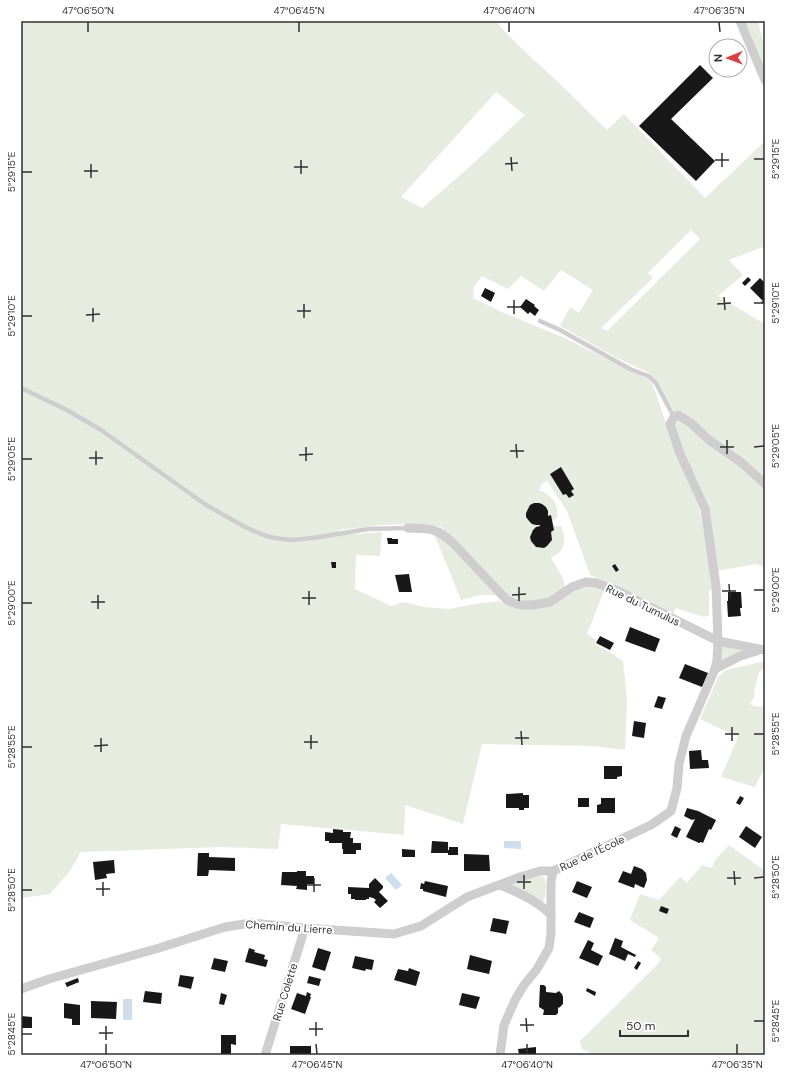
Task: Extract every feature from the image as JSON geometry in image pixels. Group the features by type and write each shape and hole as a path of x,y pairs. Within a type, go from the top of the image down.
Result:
{"street":[{"path":"740,21 765,80"},
{"path":"674,417 678,415 691,423 709,440 742,463 765,484"},
{"name":"Rue de l'École","path":"500,1055 504,1025 515,1000 537,969 549,948 552,933 551,882 553,871 651,825 671,811 677,788 679,764 686,736 715,669 718,641 716,586 705,509 678,451 670,424 674,417"},
{"name":"Rue du Tumulus","path":"408,528 440,532 453,543 507,600 513,603 521,605 543,604 556,599 572,587 586,582 596,583 616,590 718,641 762,650"},
{"path":"715,669 740,656 762,650"},
{"name":"Chemin du Lierre","path":"21,989 49,979 159,948 225,927 251,923 394,934 421,926 467,897 520,877 540,871 553,871"},
{"path":"500,885 544,908 551,915"},
{"name":"Rue Colette","path":"265,1055 305,928"}],"lane":[{"path":"540,321 560,330 630,369 648,376 656,383 674,417"},
{"path":"21,388 67,410 101,430 206,505 245,527 266,536 291,540 368,529 408,528"}],"shaded area":[{"path":"21,21 496,21 531,58 554,78 607,130 624,114 705,198 765,141 765,246 729,260 743,275 718,296 765,324 765,567 756,564 717,571 705,504 679,444 674,427 681,414 674,411 659,383 647,372 615,357 560,326 570,307 579,313 593,290 561,270 544,291 521,276 508,289 482,276 474,287 473,298 502,312 567,339 647,379 653,385 670,435 699,508 711,565 714,590 709,590 709,615 704,617 676,608 673,614 590,575 567,511 547,481 542,484 539,490 548,495 554,501 557,509 557,518 552,521 553,526 561,526 564,534 564,543 561,550 551,558 563,578 565,588 547,599 539,601 522,602 509,597 498,588 441,527 426,524 382,525 339,530 339,535 382,532 380,556 356,555 355,589 391,606 403,602 424,607 449,609 499,601 513,608 541,608 549,605 572,590 584,586 593,585 605,588 587,634 596,640 595,644 623,661 627,699 625,750 593,746 482,744 463,824 405,805 404,835 281,824 278,849 221,847 81,852 70,871 50,894 21,898","holes":["496,92 525,115 466,170 422,208 401,197","691,230 700,239 607,331 601,328 653,278 648,273"]},
{"path":"745,21 758,21 765,49 765,68"},
{"path":"434,534 442,538 497,595 480,595 461,600"},
{"path":"721,645 744,651 720,663"},
{"path":"765,661 765,667 759,672 754,692 755,696 750,704 758,707 765,705 765,767 755,787 721,777 738,737 700,719 718,677 726,670"},
{"path":"729,845 765,871 765,1045 762,1051 765,1055 595,1055 582,1049 580,1041 657,965 661,958 651,950 659,938 630,920 640,894 659,900 680,877 687,883 702,865 712,868 715,860"},
{"path":"539,876 544,877 546,883 543,903 511,886 511,884"}],"water":[{"path":"504,841 521,841 521,849 504,848"},
{"path":"391,873 402,885 396,890 385,878"},
{"path":"123,999 132,999 132,1020 123,1020"}],"building":[{"path":"700,65 708,73 708,78 713,78 671,119 715,161 696,181 639,126"},
{"path":"748,277 751,280 745,286 742,283"},
{"path":"760,278 765,283 765,305 750,288"},
{"path":"485,288 495,293 491,302 481,296"},
{"path":"526,299 535,305 534,306 539,310 535,316 530,312 528,314 520,307"},
{"path":"561,467 574,489 571,491 574,495 569,498 566,494 563,495 550,474"},
{"path":"534,503 542,504 548,511 548,516 551,515 554,530 551,532 552,540 544,548 536,547 531,541 530,537 533,530 540,526 532,524 526,517 526,513 530,505"},
{"path":"387,538 398,539 398,544 388,544"},
{"path":"331,562 336,562 336,568 332,568"},
{"path":"615,564 619,570 616,572 612,566"},
{"path":"409,574 412,592 399,592 395,575"},
{"path":"728,592 741,592 741,616 728,617"},
{"path":"630,627 660,639 655,652 625,641"},
{"path":"600,636 614,643 610,650 596,643"},
{"path":"685,664 708,673 702,687 679,678"},
{"path":"658,696 666,698 662,709 654,707"},
{"path":"634,721 646,723 644,738 632,736"},
{"path":"701,750 702,760 708,760 709,768 690,769 689,751"},
{"path":"604,766 622,766 622,776 617,777 617,779 604,779"},
{"path":"523,793 523,795 529,795 529,808 519,810 519,808 506,808 506,794"},
{"path":"740,796 744,798 740,805 736,803"},
{"path":"578,798 589,798 589,807 578,807"},
{"path":"601,798 615,798 615,813 597,813 597,805 601,804"},
{"path":"687,808 698,811 716,820 711,830 709,829 703,843 699,843 686,837 695,819 692,820 684,816"},
{"path":"675,826 681,829 677,838 671,835"},
{"path":"746,826 762,837 755,848 739,837"},
{"path":"333,829 343,830 343,832 351,832 350,838 353,838 353,843 361,843 361,850 356,850 356,854 343,854 342,843 329,843 329,841 325,841 325,832 333,833"},
{"path":"432,841 448,842 448,850 449,847 458,847 458,855 448,855 448,853 431,853"},
{"path":"402,849 415,850 415,857 402,857"},
{"path":"198,853 209,853 209,857 235,858 235,871 209,870 208,876 197,876"},
{"path":"464,854 489,855 490,871 464,871"},
{"path":"114,860 115,873 106,874 107,878 95,880 93,862"},
{"path":"634,866 642,869 646,873 647,880 644,888 635,884 634,888 618,882 623,871 631,874"},
{"path":"306,871 306,876 314,876 314,884 307,884 307,890 296,889 297,886 281,885 282,872"},
{"path":"375,878 383,886 379,892 388,901 380,908 374,902 376,900 373,898 369,897 369,899 366,900 351,899 351,894 348,894 348,887 369,888 369,884"},
{"path":"425,881 448,886 446,897 420,889 421,883 424,884"},
{"path":"577,881 592,887 587,898 572,892"},
{"path":"661,906 669,909 667,914 659,911"},
{"path":"579,912 594,918 590,928 574,922"},
{"path":"493,918 509,921 506,934 490,931"},
{"path":"615,938 623,941 621,947 636,955 635,957 628,954 625,961 609,954"},
{"path":"588,940 594,943 591,950 603,956 598,966 579,958"},
{"path":"249,948 255,950 254,952 265,955 264,959 268,960 266,967 245,962"},
{"path":"318,948 331,952 325,971 312,967"},
{"path":"470,955 492,961 489,974 467,969"},
{"path":"355,956 374,960 372,970 366,969 365,971 352,968"},
{"path":"214,958 228,961 225,972 211,969"},
{"path":"638,961 641,963 637,970 634,968"},
{"path":"409,968 420,972 416,986 394,980 398,969 408,971"},
{"path":"180,975 194,977 191,989 178,986"},
{"path":"309,976 321,979 319,986 307,983"},
{"path":"78,978 79,982 67,987 65,983"},
{"path":"540,985 544,985 546,987 546,992 556,993 559,991 562,994 563,1004 559,1008 558,1007 558,1013 556,1015 543,1015 544,1010 539,1007"},
{"path":"587,988 596,992 595,996 586,991"},
{"path":"145,991 162,993 161,1004 143,1002"},
{"path":"307,992 311,994 311,997 305,1014 291,1009 297,993 306,996"},
{"path":"221,993 227,995 224,1005 219,1004"},
{"path":"462,993 480,997 476,1009 459,1005"},
{"path":"91,1001 117,1002 116,1019 91,1018"},
{"path":"64,1003 80,1005 80,1025 72,1025 72,1019 64,1018"},
{"path":"21,1016 32,1017 32,1028 21,1028"},
{"path":"221,1035 236,1035 236,1045 231,1044 231,1055 221,1055"},
{"path":"290,1046 311,1046 311,1055 290,1055"},
{"path":"536,1047 536,1055 519,1055 518,1049"}]}
